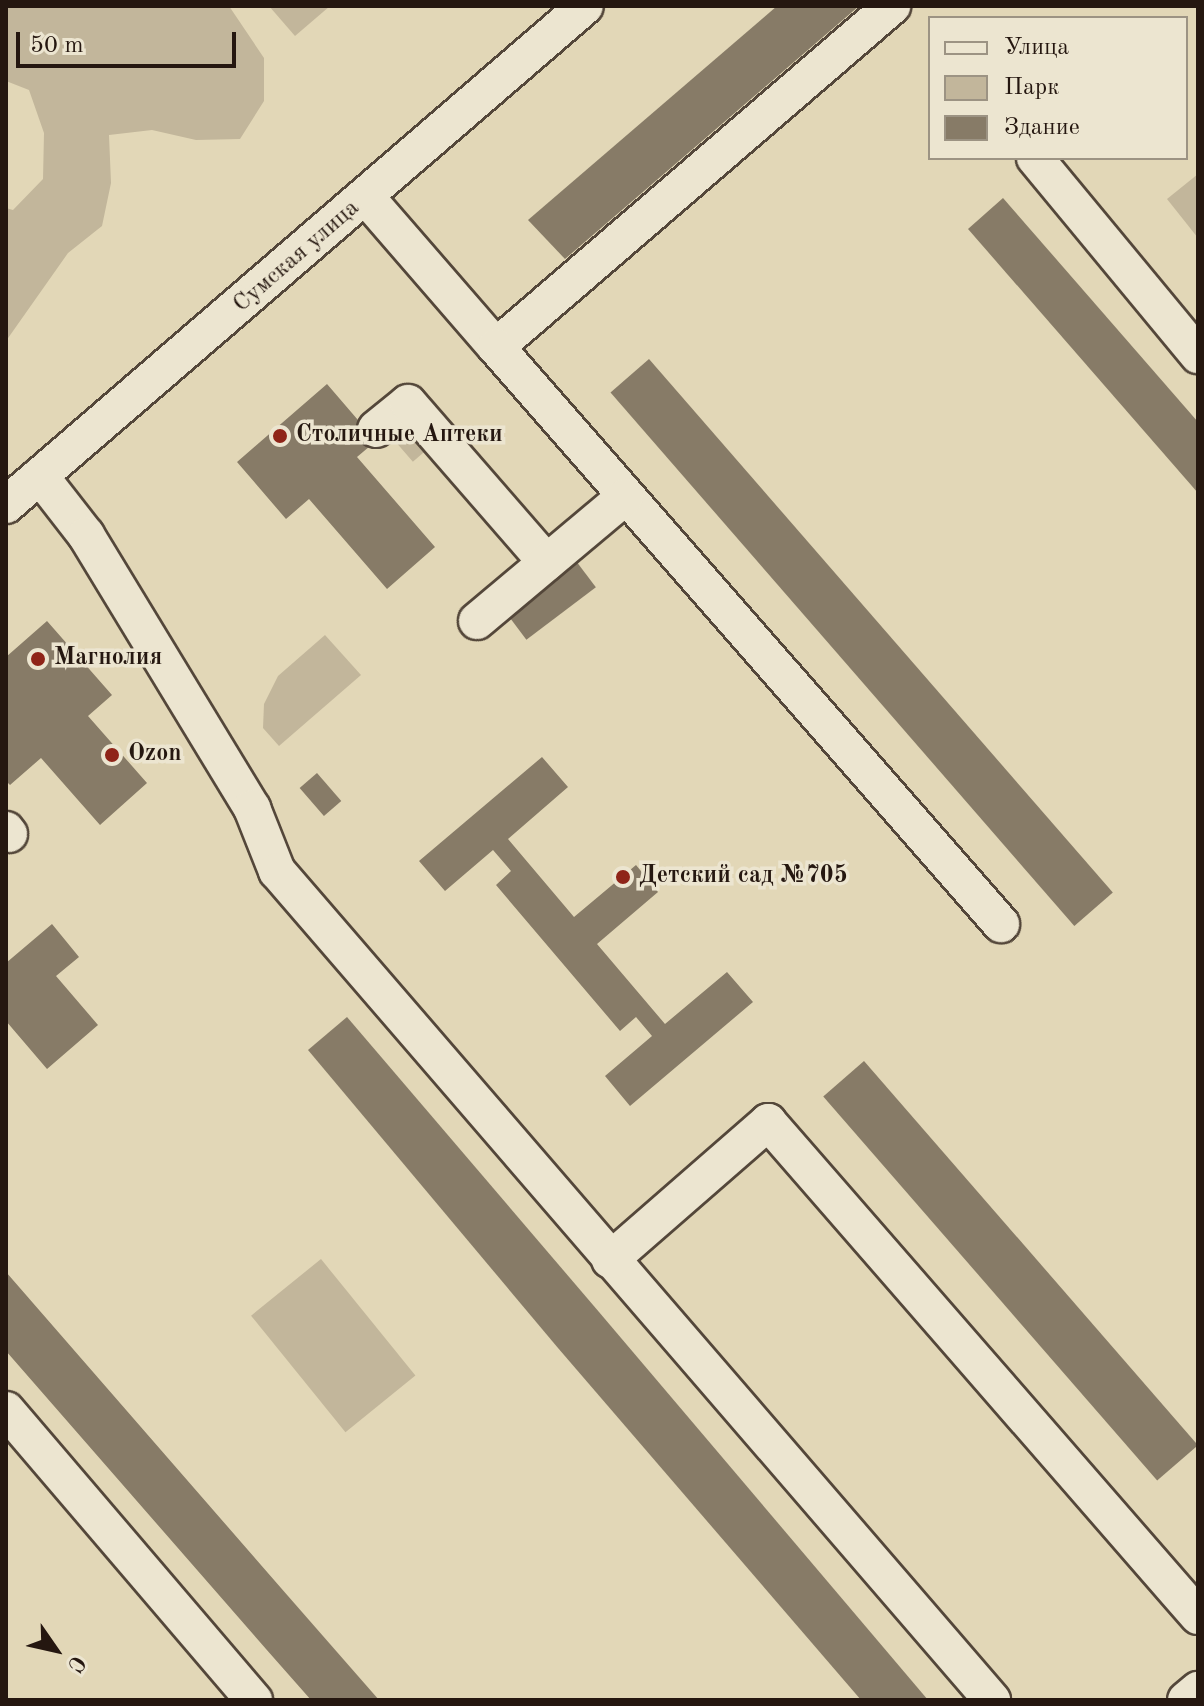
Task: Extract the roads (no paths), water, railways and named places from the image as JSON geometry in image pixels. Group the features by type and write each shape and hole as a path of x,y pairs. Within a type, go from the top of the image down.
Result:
{"street":[{"name":"Сумская улица","path":"6,505 585,6"},
{"path":"496,347 892,6"},
{"path":"1037,160 1198,355"},
{"path":"366,197 1001,924"},
{"path":"376,429 408,403 546,562"},
{"path":"40,476 86,535 252,808 277,871 992,1700"},
{"path":"477,621 625,497"},
{"path":"610,1260 768,1122 1198,1616"},
{"path":"6,1410 254,1700"},
{"path":"1186,1700 1198,1690"}],"place":[{"name":"Столичные Аптеки","path":"280,436"},
{"name":"Магнолия","path":"38,659"},
{"name":"Ozon","path":"112,755"},
{"name":"Детский сад №705","path":"623,877"}]}
